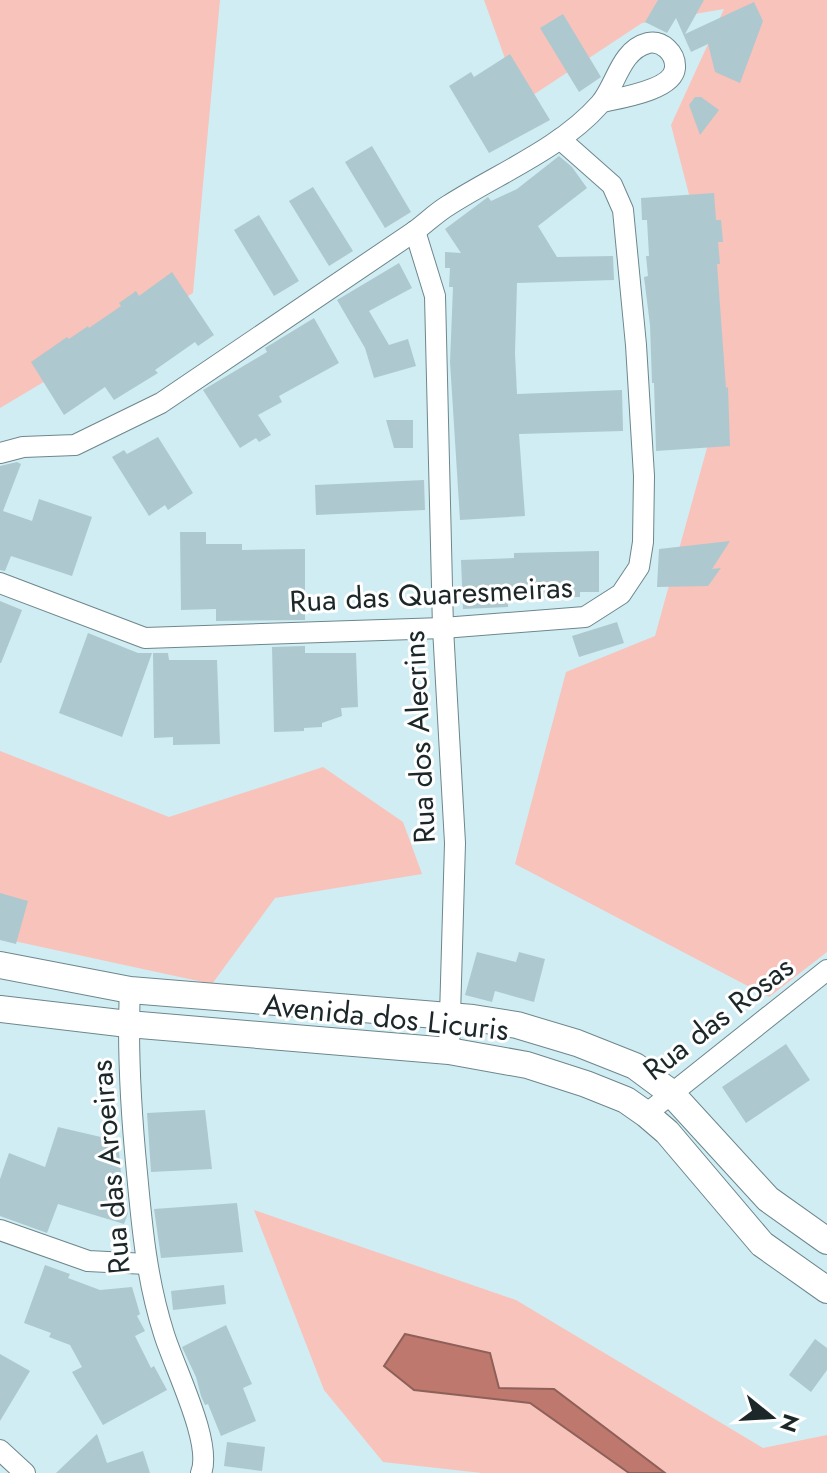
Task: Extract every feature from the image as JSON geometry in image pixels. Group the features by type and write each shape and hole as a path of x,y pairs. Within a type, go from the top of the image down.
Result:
{"street":[{"path":"0,453 23,447 75,445 161,403 415,231 445,207 560,139 602,102"},
{"name":"Rua das Quaresmeiras","path":"0,583 145,638 443,628 585,617 621,594 639,567 643,542 644,476 623,210 612,185 560,139"},
{"name":"Rua dos Alecrins","path":"415,231 435,296 443,628 455,843 449,1051"},
{"name":"Avenida dos Licuris","path":"0,965 130,990 451,1016 517,1025 577,1043 635,1066 670,1092 768,1199 827,1241"},
{"name":"Rua das Rosas","path":"646,1114 827,970"},
{"name":"Rua das Aroeiras","path":"130,990 128,1024 134,1136 147,1264 164,1333 201,1432 204,1466 201,1473"},
{"name":"Avenida dos Licuris","path":"0,1009 128,1024 449,1051 542,1070 626,1100 646,1114 667,1132 762,1244 827,1290"},
{"path":"0,1230 88,1261 147,1264"},
{"path":"0,1450 25,1473"}],"shaded area":[{"path":"0,0 220,0 193,293 0,408"},
{"path":"484,0 827,0 827,952 769,997 515,864 566,672 655,636 720,401 706,260 671,125 724,9 642,23 521,103"},
{"path":"0,751 169,817 323,767 403,822 422,874 275,898 212,984 0,938"},
{"path":"254,1210 516,1300 763,1448 827,1435 827,1473 482,1473 383,1462 324,1390"},
{"path":"405,1334 490,1353 499,1388 554,1389 665,1473 629,1473 530,1403 414,1390 384,1366"}],"building":[{"path":"658,0 704,0 685,34 754,2 763,21 740,83 715,72 708,44 691,52 676,18 667,33 645,22"},
{"path":"563,14 601,77 579,92 540,28"},
{"path":"510,54 550,120 489,153 449,86 471,72 474,77"},
{"path":"695,97 701,97 719,110 700,135 689,105"},
{"path":"372,146 411,212 385,228 345,162"},
{"path":"559,156 572,167 587,188 538,226 557,257 613,256 614,280 517,283 517,394 622,390 623,431 519,434 525,516 460,520 450,362 453,287 449,287 450,268 445,268 445,252 461,253 445,229 488,197 491,201 517,189"},
{"path":"313,187 353,251 329,266 289,201"},
{"path":"714,193 716,220 721,220 723,242 718,242 720,264 717,264 730,446 656,451 650,325 644,277 648,276 647,220 642,220 641,198"},
{"path":"259,215 299,281 274,296 234,230"},
{"path":"399,263 412,288 369,311 389,345 408,339 416,366 374,378 365,348 337,300"},
{"path":"172,272 214,335 198,346 195,342 155,370 158,373 114,400 105,387 64,415 31,362 67,337 69,339 89,328 121,306 119,303 136,291 139,296"},
{"path":"314,318 339,363 279,396 282,402 258,415 271,435 259,442 256,438 240,448 203,390 267,352 265,348"},
{"path":"386,420 413,420 413,448 394,448"},
{"path":"158,437 193,493 168,510 165,505 149,516 112,457 124,450 127,454"},
{"path":"21,464 3,511 32,521 39,499 92,517 72,576 11,556 5,571 0,570 0,466"},
{"path":"424,480 425,510 316,515 315,485"},
{"path":"180,532 206,532 206,544 242,544 242,550 305,549 305,620 216,621 216,609 181,610"},
{"path":"730,541 712,569 721,568 708,586 657,587 659,549"},
{"path":"599,551 599,592 580,592 580,597 508,597 508,607 463,609 461,560 514,558 514,553"},
{"path":"0,601 22,610 1,663 0,663"},
{"path":"617,622 624,643 579,657 572,636"},
{"path":"88,633 138,653 152,653 122,737 59,713"},
{"path":"305,646 305,653 356,653 358,707 341,708 342,716 322,723 322,727 274,732 272,647"},
{"path":"153,653 168,653 169,660 217,660 220,744 173,745 173,737 154,738"},
{"path":"0,893 28,901 16,944 0,940"},
{"path":"477,952 516,962 519,952 545,959 534,1002 495,991 492,1002 465,995"},
{"path":"786,1044 810,1080 746,1123 722,1087"},
{"path":"205,1110 212,1169 151,1172 147,1113"},
{"path":"58,1127 118,1141 124,1205 128,1213 124,1224 58,1204 47,1233 0,1216 0,1179 9,1153 45,1167"},
{"path":"237,1203 243,1252 161,1258 154,1209"},
{"path":"45,1265 100,1290 132,1287 140,1314 137,1316 145,1331 135,1336 151,1368 154,1366 167,1390 103,1425 72,1372 82,1367 70,1345 49,1337 51,1333 24,1323"},
{"path":"224,1285 226,1304 173,1310 171,1291"},
{"path":"226,1325 252,1384 243,1388 256,1421 221,1436 182,1347"},
{"path":"815,1339 827,1348 827,1370 811,1392 789,1375"},
{"path":"0,1354 30,1371 0,1421"},
{"path":"97,1434 107,1463 143,1451 150,1473 56,1473"},
{"path":"227,1442 265,1447 262,1471 224,1466"}]}
